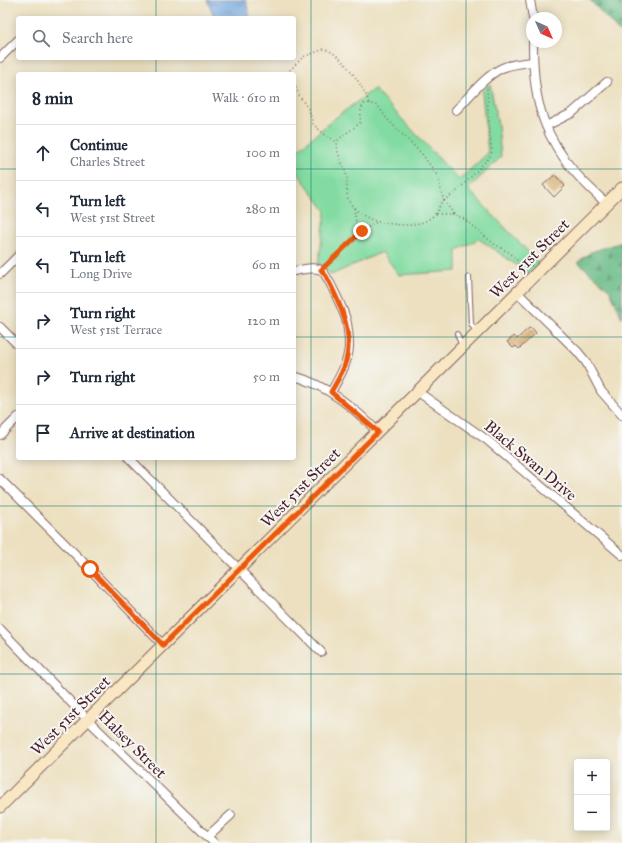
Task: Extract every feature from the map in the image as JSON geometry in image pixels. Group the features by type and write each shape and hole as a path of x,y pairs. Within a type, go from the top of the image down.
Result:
{"street":[{"path":"530,0 531,12"},
{"path":"0,58 16,42"},
{"path":"532,48 535,92 546,126 554,143 566,162 606,204"},
{"path":"456,110 483,83 501,69 510,65 533,62"},
{"path":"546,126 572,113 607,82"},
{"name":"West 51st Street","path":"0,807 622,188"},
{"path":"0,274 16,258"},
{"path":"296,271 314,268 323,273 346,320 349,346 345,365 331,392"},
{"path":"517,292 578,351 586,362 601,391 622,415"},
{"path":"0,327 16,343"},
{"path":"296,377 331,392 378,432"},
{"name":"Black Swan Drive","path":"418,392 487,440 622,555"},
{"path":"0,435 16,419"},
{"path":"131,460 321,652"},
{"path":"0,479 163,645"},
{"name":"Halsey Street","path":"0,629 88,720 214,843"},
{"path":"208,836 231,815"}],"lane":[{"path":"469,277 471,324 477,332"},
{"path":"457,334 463,347"}],"path":[{"path":"289,72 304,57 324,49 332,52 346,66 366,94 369,102 378,106 387,119 426,160 440,180 442,195 454,214 467,221 494,244 510,253 517,260 530,264 538,272"},
{"path":"436,214 438,208 474,175 492,153 489,130 488,91 487,87 483,83"},
{"path":"296,88 300,97 310,110 313,124 324,134 338,142"},
{"path":"369,102 362,106 361,120 358,126 338,142 338,150 347,177 348,198 354,207 362,215 377,222 403,225 420,223 436,214 454,214"},
{"path":"354,207 356,230 355,237"},
{"path":"323,273 355,237 377,222"}],"green space":[{"path":"590,0 622,0 622,35"},
{"path":"490,84 498,125 501,157 468,189 539,263 528,273 479,239 457,250 457,271 399,275 382,252 331,275 322,266 318,265 326,211 296,171 296,151 334,119 374,89 459,180 488,153 482,92"},
{"path":"622,242 622,318 610,290 578,262 591,252"}],"water":[{"path":"207,0 246,0 250,16 214,16"}],"building":[{"path":"555,175 565,186 554,197 543,185"},
{"path":"529,328 532,328 536,333 519,349 516,346 513,348 507,342 514,336 517,339"}],"route":[{"path":"90,569 163,645 378,432 331,392 345,365 349,346 346,320 331,285 321,270 362,231"}]}
